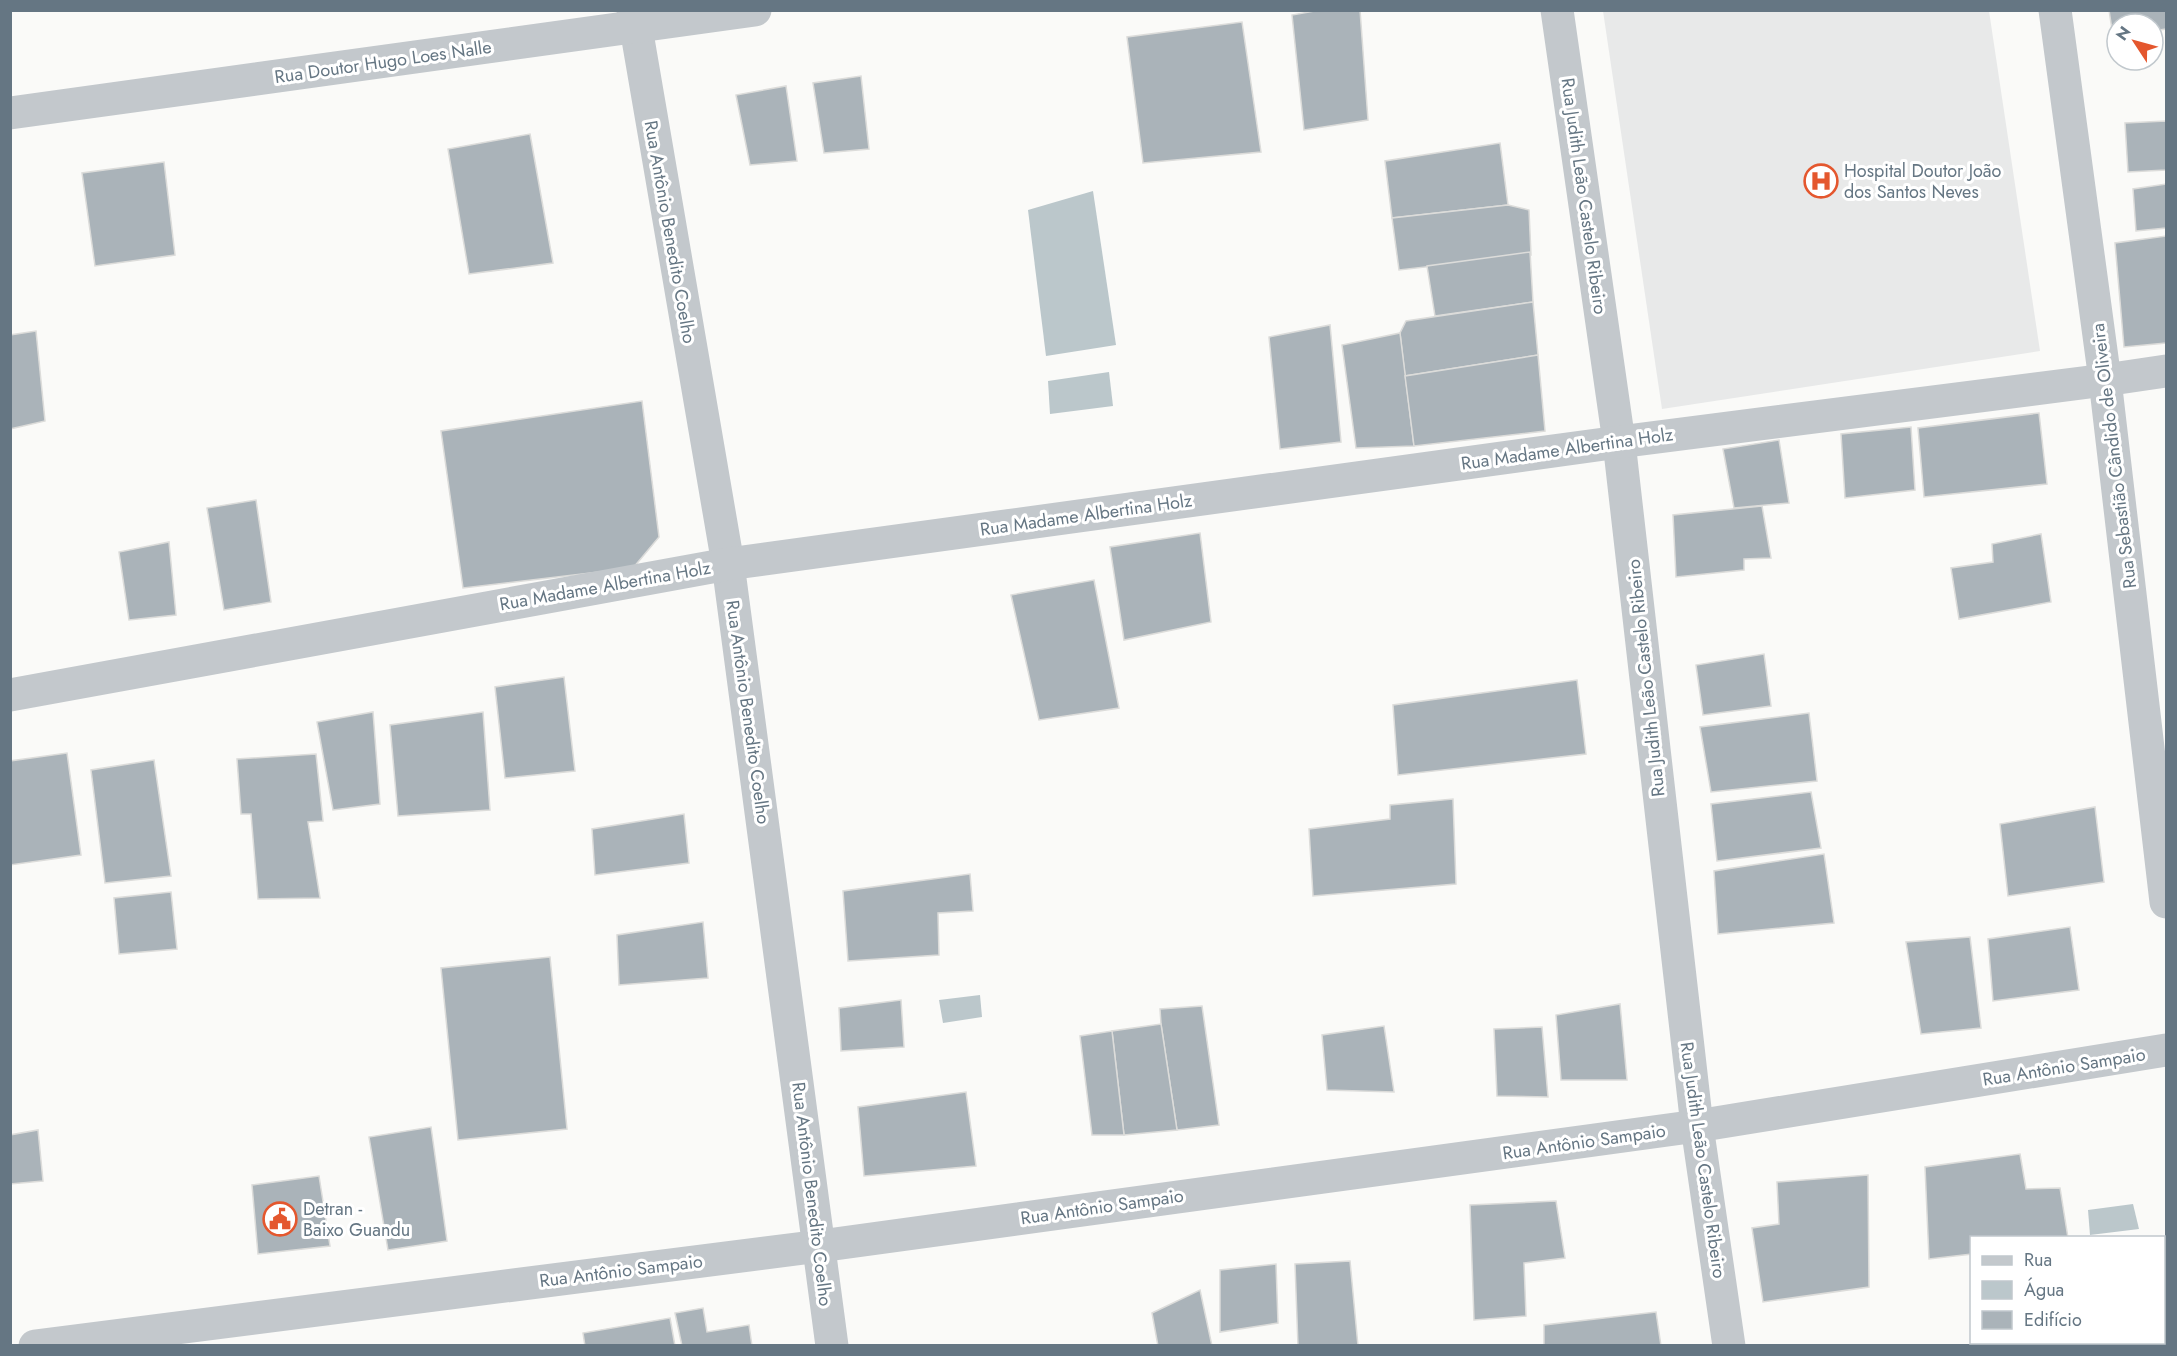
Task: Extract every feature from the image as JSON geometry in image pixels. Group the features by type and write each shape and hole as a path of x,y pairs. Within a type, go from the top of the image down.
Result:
{"street":[{"name":"Rua Doutor Hugo Loes Nalle","path":"10,113 634,19 755,10"},
{"name":"Rua Judith Leão Castelo Ribeiro","path":"1557,10 1619,442 1696,1126 1729,1346"},
{"name":"Rua Sebastião Cândido de Oliveira","path":"2055,10 2105,381 2166,902"},
{"name":"Rua Antônio Benedito Coelho","path":"634,19 728,564 832,1346"},
{"name":"Rua Madame Albertina Holz","path":"10,695 728,564 1619,442 2105,381 2166,371"},
{"name":"Rua Antônio Sampaio","path":"35,1346 820,1246 1696,1126 2166,1050"}],"shaded area":[{"name":"Hospital Doutor João dos Santos Neves","path":"1603,11 1989,11 2040,351 1662,409"}],"water":[{"path":"1093,191 1116,345 1046,356 1028,210"},
{"path":"1109,372 1113,406 1050,414 1048,381"},
{"path":"980,995 982,1017 943,1023 939,1000"},
{"path":"2133,1204 2139,1229 2090,1235 2088,1210"}],"building":[{"path":"1320,10 1360,10 1368,120 1304,130 1292,15"},
{"path":"2109,10 2166,10 2166,29 2165,12 2109,12"},
{"path":"1242,22 1261,152 1143,163 1127,37"},
{"path":"861,76 869,149 824,153 813,83"},
{"path":"786,86 797,161 750,165 736,95"},
{"path":"2166,121 2166,170 2128,172 2125,123"},
{"path":"530,134 553,263 469,274 448,149"},
{"path":"1500,143 1508,205 1392,218 1385,161"},
{"path":"164,162 175,255 95,266 82,173"},
{"path":"2166,184 2166,228 2136,231 2133,189"},
{"path":"1508,205 1529,210 1531,255 1399,270 1392,218"},
{"path":"2166,236 2166,343 2124,347 2115,243"},
{"path":"1530,252 1533,302 1435,316 1427,266"},
{"path":"1533,302 1538,355 1405,376 1400,333 1406,321"},
{"path":"1330,325 1341,442 1280,449 1269,337"},
{"path":"36,331 45,421 10,429 10,335"},
{"path":"1400,333 1414,446 1356,448 1342,345"},
{"path":"1538,355 1545,431 1414,446 1405,376"},
{"path":"642,401 659,537 633,568 463,588 441,431"},
{"path":"2039,413 2047,484 1924,497 1918,428"},
{"path":"1911,427 1915,490 1845,498 1841,434"},
{"path":"1779,440 1789,503 1734,508 1723,449"},
{"path":"256,500 271,602 224,610 207,508"},
{"path":"1762,506 1771,558 1744,559 1744,570 1676,577 1673,515"},
{"path":"1200,533 1211,622 1124,640 1110,547"},
{"path":"2041,534 2051,602 1959,619 1951,568 1993,562 1992,544"},
{"path":"169,542 176,615 129,620 119,552"},
{"path":"1094,580 1119,708 1039,720 1011,595"},
{"path":"1764,654 1771,706 1703,715 1696,665"},
{"path":"564,677 575,771 505,778 495,687"},
{"path":"1577,680 1586,754 1398,775 1393,705"},
{"path":"373,712 380,804 333,810 317,722"},
{"path":"483,712 490,810 398,816 390,725"},
{"path":"1809,713 1817,781 1711,792 1700,727"},
{"path":"67,753 81,855 10,865 10,761"},
{"path":"316,754 323,821 308,822 320,898 258,899 251,814 241,814 237,759"},
{"path":"154,760 171,876 105,883 91,770"},
{"path":"1811,792 1821,848 1717,861 1711,804"},
{"path":"1453,799 1456,884 1313,896 1309,829 1390,819 1390,805"},
{"path":"2095,807 2104,882 2008,896 2000,824"},
{"path":"684,814 689,863 595,875 592,829"},
{"path":"1824,854 1834,923 1718,934 1714,871"},
{"path":"970,874 973,911 938,913 939,955 848,961 843,891"},
{"path":"171,892 177,949 119,954 114,898"},
{"path":"703,922 708,978 619,985 617,935"},
{"path":"2070,927 2079,990 1993,1001 1988,939"},
{"path":"1970,937 1981,1028 1921,1034 1906,942"},
{"path":"550,957 567,1129 458,1140 441,968"},
{"path":"901,1000 904,1047 841,1051 839,1008"},
{"path":"1620,1004 1627,1080 1561,1080 1556,1015"},
{"path":"1202,1006 1219,1125 1177,1130 1160,1009"},
{"path":"1161,1024 1177,1130 1124,1135 1112,1031"},
{"path":"1384,1026 1394,1092 1327,1090 1322,1035"},
{"path":"1542,1027 1548,1097 1497,1096 1494,1029"},
{"path":"1112,1031 1124,1135 1092,1135 1080,1036"},
{"path":"966,1092 976,1166 864,1176 858,1107"},
{"path":"431,1127 447,1241 388,1250 369,1137"},
{"path":"38,1130 43,1181 10,1184 10,1135"},
{"path":"2020,1154 2026,1189 2060,1188 2068,1236 1970,1236 1970,1254 1929,1259 1925,1167"},
{"path":"1868,1175 1869,1287 1763,1302 1752,1228 1779,1224 1777,1182"},
{"path":"319,1176 330,1246 258,1254 252,1185"},
{"path":"1556,1201 1565,1258 1524,1263 1526,1316 1474,1320 1470,1205"},
{"path":"1350,1261 1358,1346 1298,1346 1295,1264"},
{"path":"1276,1264 1278,1323 1220,1332 1220,1270"},
{"path":"1200,1290 1212,1346 1158,1346 1152,1313"},
{"path":"703,1308 707,1332 749,1325 752,1346 682,1346 675,1313"},
{"path":"1656,1312 1661,1346 1544,1346 1544,1325"},
{"path":"670,1318 675,1346 585,1346 583,1333"},
{"path":"1975,1344 2131,1344 2131,1346 1975,1346"}],"place":[{"name":"Hospital Doutor João dos Santos Neves","path":"1821,181"},
{"name":"Detran - Baixo Guandu","path":"280,1219"}]}
